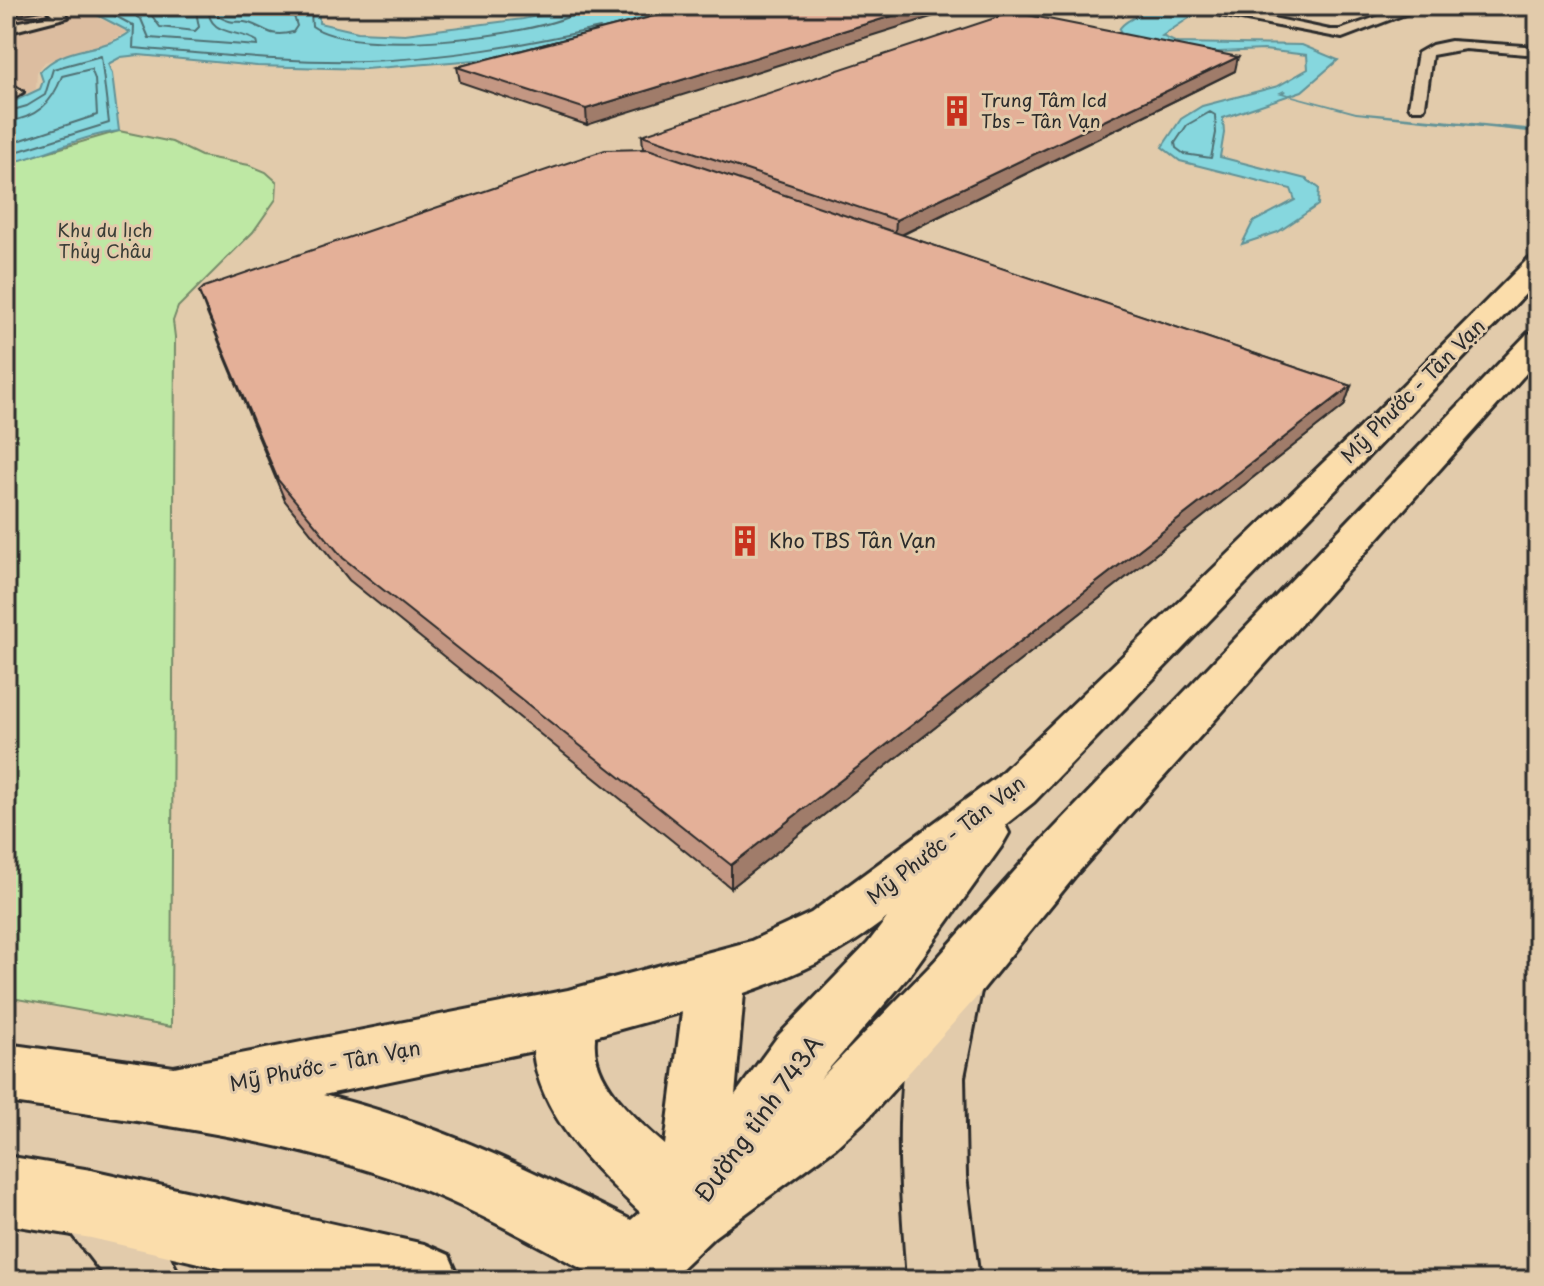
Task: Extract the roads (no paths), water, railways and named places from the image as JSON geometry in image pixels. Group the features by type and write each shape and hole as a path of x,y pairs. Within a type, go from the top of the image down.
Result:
{"main road":[{"name":"Mỹ Phước - Tân Vạn","path":"174,1097 568,1017 765,961 831,930 1016,789 1345,458 1392,415 1538,265"},
{"name":"Mỹ Phước - Tân Vạn","path":"6,1073 174,1097 301,1120 380,1142 460,1174 638,1274 690,1213 812,1126 848,1095 954,981 1055,862 1538,341"},
{"name":"Đường tỉnh 743A","path":"690,1213 800,1056 888,960 1016,789"},
{"path":"690,1213 716,977"},
{"path":"568,1017 563,1057 577,1093 596,1121 690,1213"},
{"path":"6,1190 91,1204 424,1280"}],"street":[{"path":"6,29 61,17 58,10 50,6"},
{"path":"1221,6 1225,12 1330,34 1342,34 1419,6"},
{"path":"1241,16 1270,6"},
{"path":"1417,106 1425,53 1431,49 1452,45 1538,51"},
{"path":"6,86 15,92 6,98"},
{"path":"943,1280 933,1176 933,1077 954,981"},
{"path":"91,1204 128,1248 146,1280"}],"water":[{"path":"80,6 331,6 319,15 319,23 358,32 405,34 523,19 582,6 712,6 500,58 365,69 257,66 139,55 121,57 108,64 119,131 6,164 6,105 40,89 43,81 40,72 49,63 119,39 130,32"},
{"path":"1145,6 1192,6 1198,12 1162,36 1177,43 1302,45 1338,60 1302,91 1223,118 1220,157 1306,179 1319,188 1318,205 1278,232 1242,244 1253,222 1295,200 1291,189 1180,161 1162,147 1181,119 1202,106 1278,86 1308,69 1307,55 1264,50 1196,53 1123,38 1119,30 1121,26 1141,13"}],"waterway":[{"path":"1284,91 1280,93 1356,113 1538,131"}],"place":[{"name":"Trung Tâm Icd Tbs – Tân Vạn","path":"957,111"},
{"name":"Kho TBS Tân Vạn","path":"745,541"}],"park label":[{"name":"Khu du lịch Thủy Châu","path":"105,241"}]}
